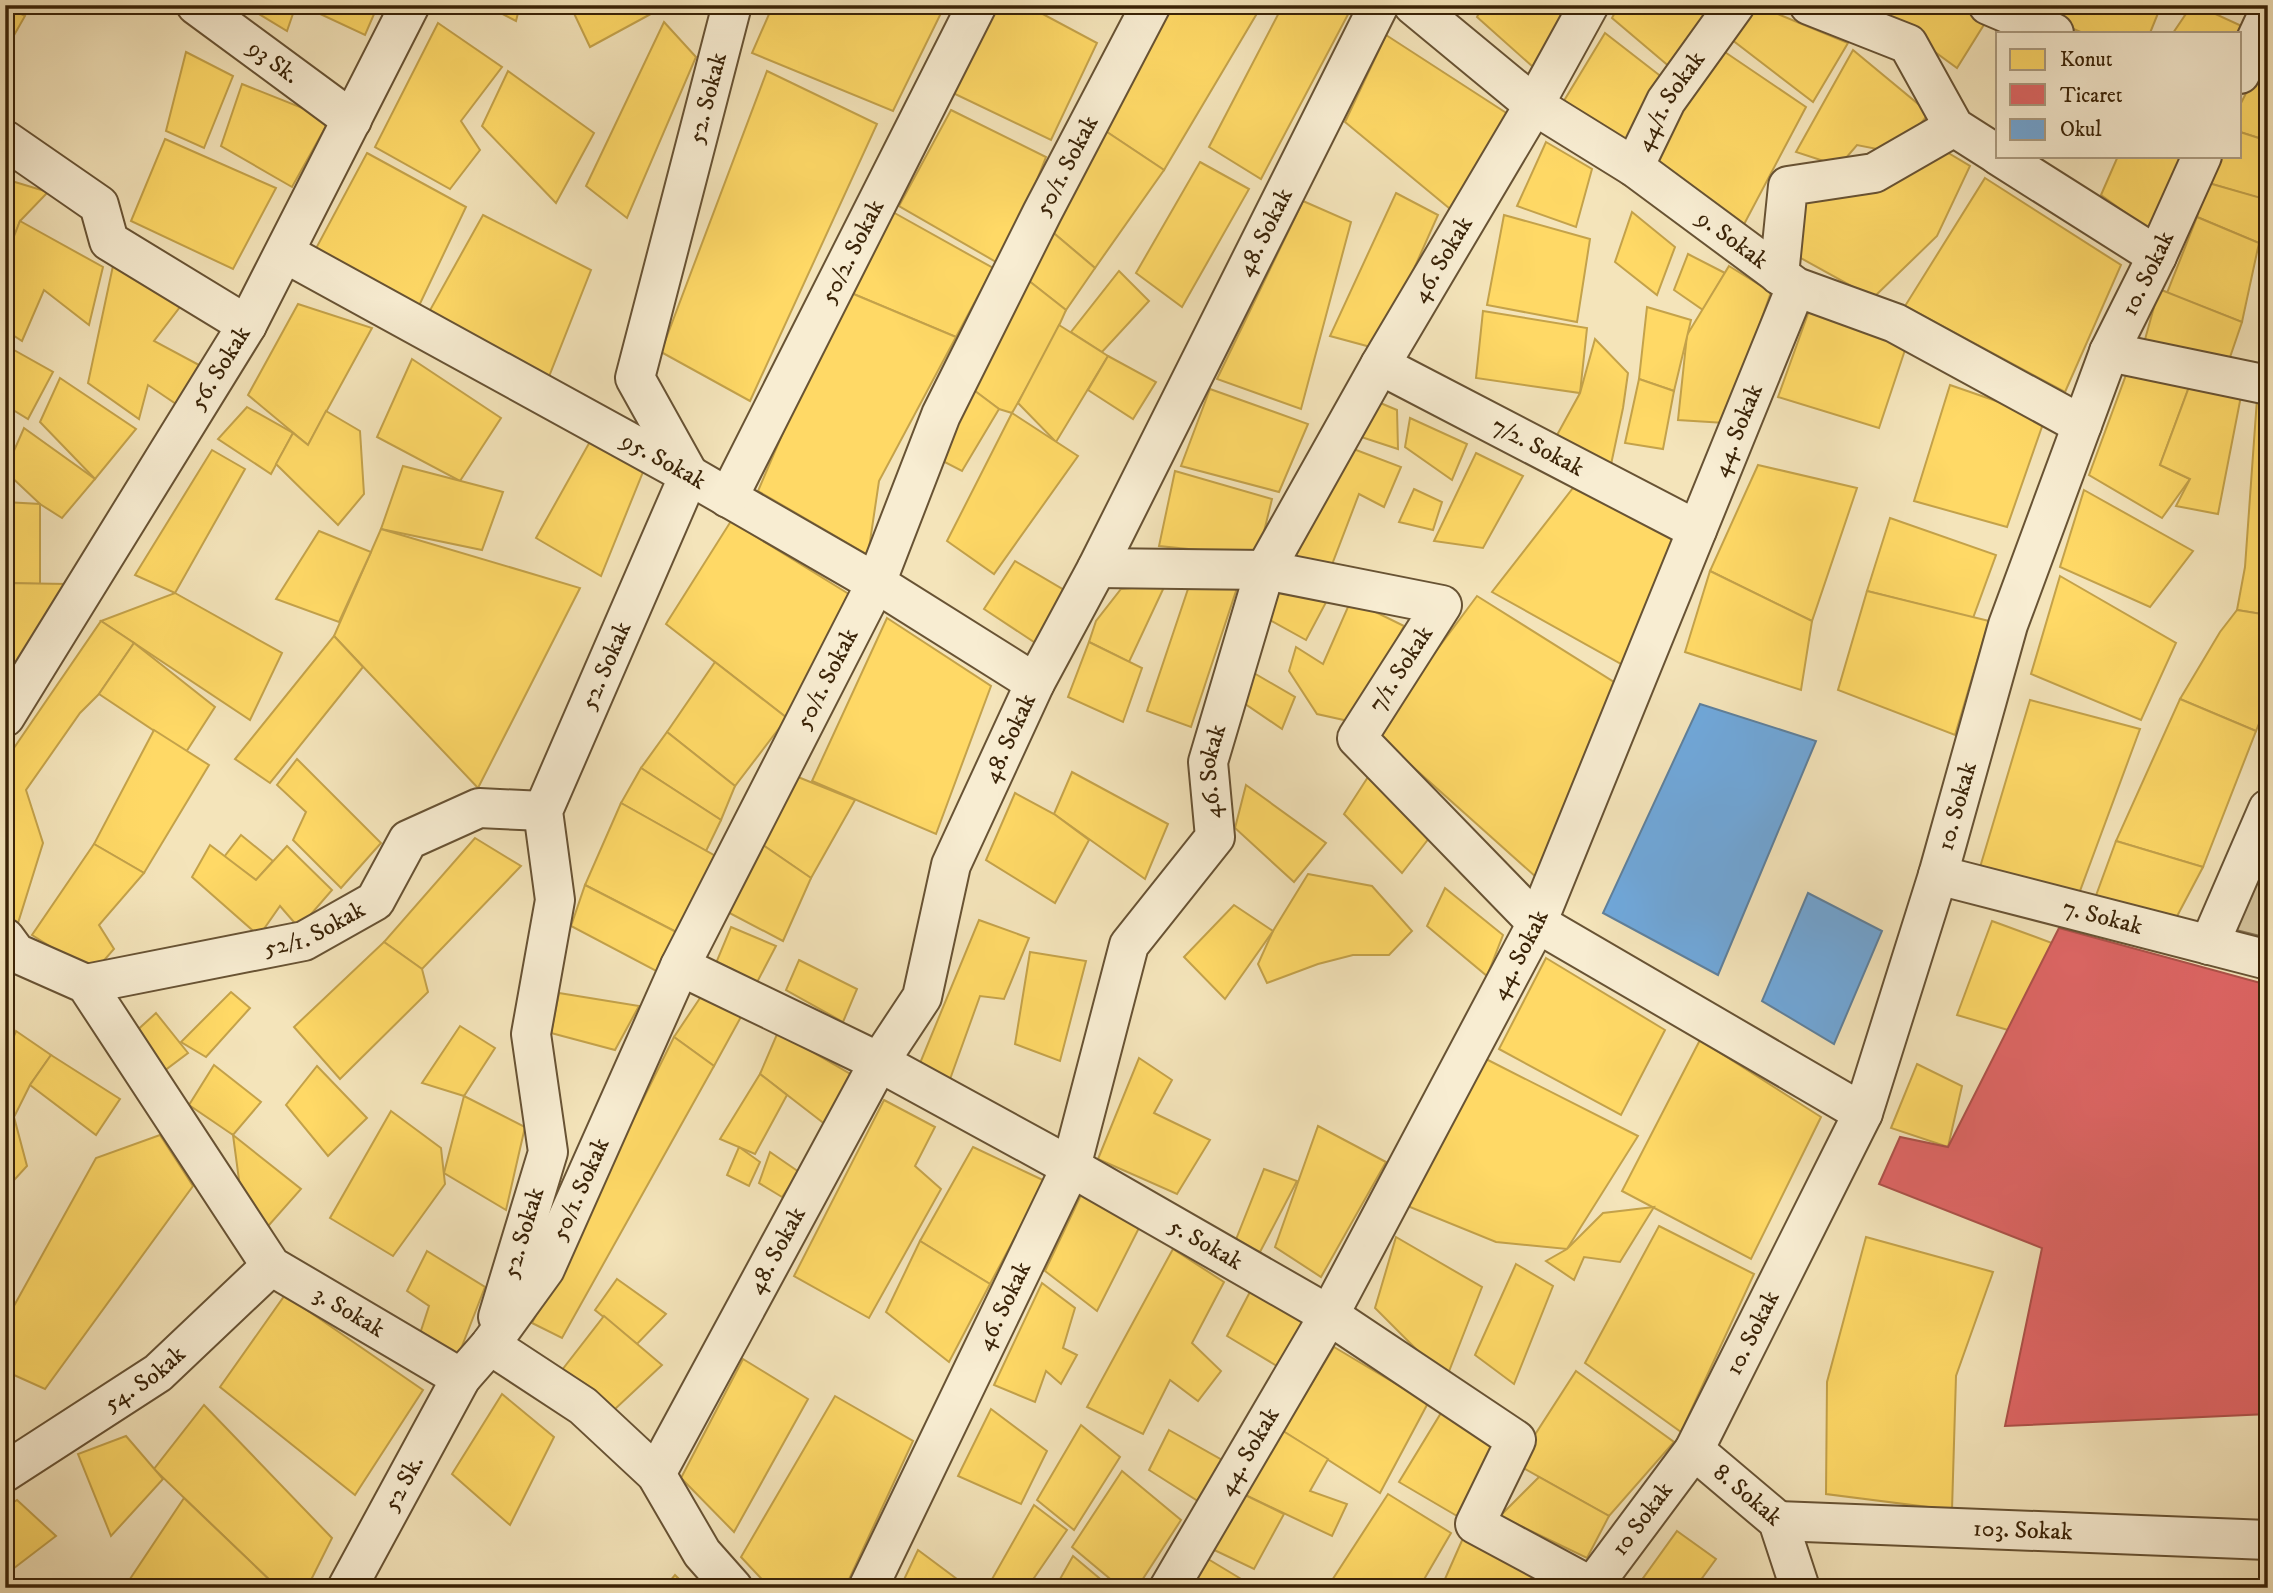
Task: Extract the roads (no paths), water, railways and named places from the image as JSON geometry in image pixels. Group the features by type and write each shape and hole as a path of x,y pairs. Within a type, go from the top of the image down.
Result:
{"street":[{"name":"93 Sk.","path":"196,5 352,120"},
{"name":"56. Sokak","path":"5,717 247,325 410,5"},
{"name":"52. Sokak","path":"490,1345 548,1152 531,1034 555,900 543,811 689,475 635,378 732,5"},
{"name":"50/2. Sokak","path":"727,498 976,5"},
{"name":"50/1. Sokak","path":"490,1345 545,1269 680,966 876,583 941,415 1042,213 1151,5"},
{"name":"48. Sokak","path":"656,1474 878,1062 922,997 951,865 1035,683 1097,568 1379,5"},
{"name":"9. Sokak","path":"1413,5 1534,105 1634,167 1788,281 1895,323 2082,425"},
{"name":"46. Sokak","path":"868,1588 1071,1167 1129,945 1215,837 1208,762 1265,570 1380,365 1534,105 1589,5"},
{"name":"44/1. Sokak","path":"1634,167 1666,102 1735,5"},
{"path":"1809,5 1908,44 1954,127 1996,154"},
{"path":"1988,5 2052,32"},
{"path":"2242,70 2268,15"},
{"name":"44. Sokak","path":"1169,1588 1329,1315 1537,923 1697,530 1788,281 1788,186 1874,173 1954,127"},
{"path":"5,140 99,205 109,241 247,325"},
{"path":"2002,158 2157,256"},
{"name":"10. Sokak","path":"1694,1450 1863,1113 1938,875 2008,625 2109,352 2157,256 2201,158"},
{"name":"95. Sokak","path":"285,253 689,475 876,583 1035,683"},
{"path":"2109,352 2268,385"},
{"name":"7/2. Sokak","path":"1380,365 1697,530"},
{"name":"7/1. Sokak","path":"1097,568 1265,570 1441,605 1357,738 1537,923"},
{"name":"52/1. Sokak","path":"86,984 304,942 374,901 408,840 479,808 543,811"},
{"path":"2209,945 2268,809"},
{"name":"7. Sokak","path":"1938,875 2268,960"},
{"path":"1537,923 1863,1113"},
{"path":"5,939 16,953 86,984"},
{"name":"5. Sokak","path":"680,966 878,1062 1071,1167 1329,1315 1516,1440 1475,1524 1592,1587"},
{"name":"3. Sokak","path":"86,984 271,1266 461,1378"},
{"name":"54. Sokak","path":"5,1472 158,1373 271,1266"},
{"path":"461,1378 490,1345 583,1406 656,1474 702,1553 733,1588"},
{"name":"52 Sk.","path":"347,1588 461,1378"},
{"name":"8. Sokak","path":"1694,1450 1778,1521 1800,1588"},
{"name":"10 Sokak","path":"1592,1587 1694,1450"},
{"name":"103. Sokak","path":"1778,1521 2268,1540"}]}
